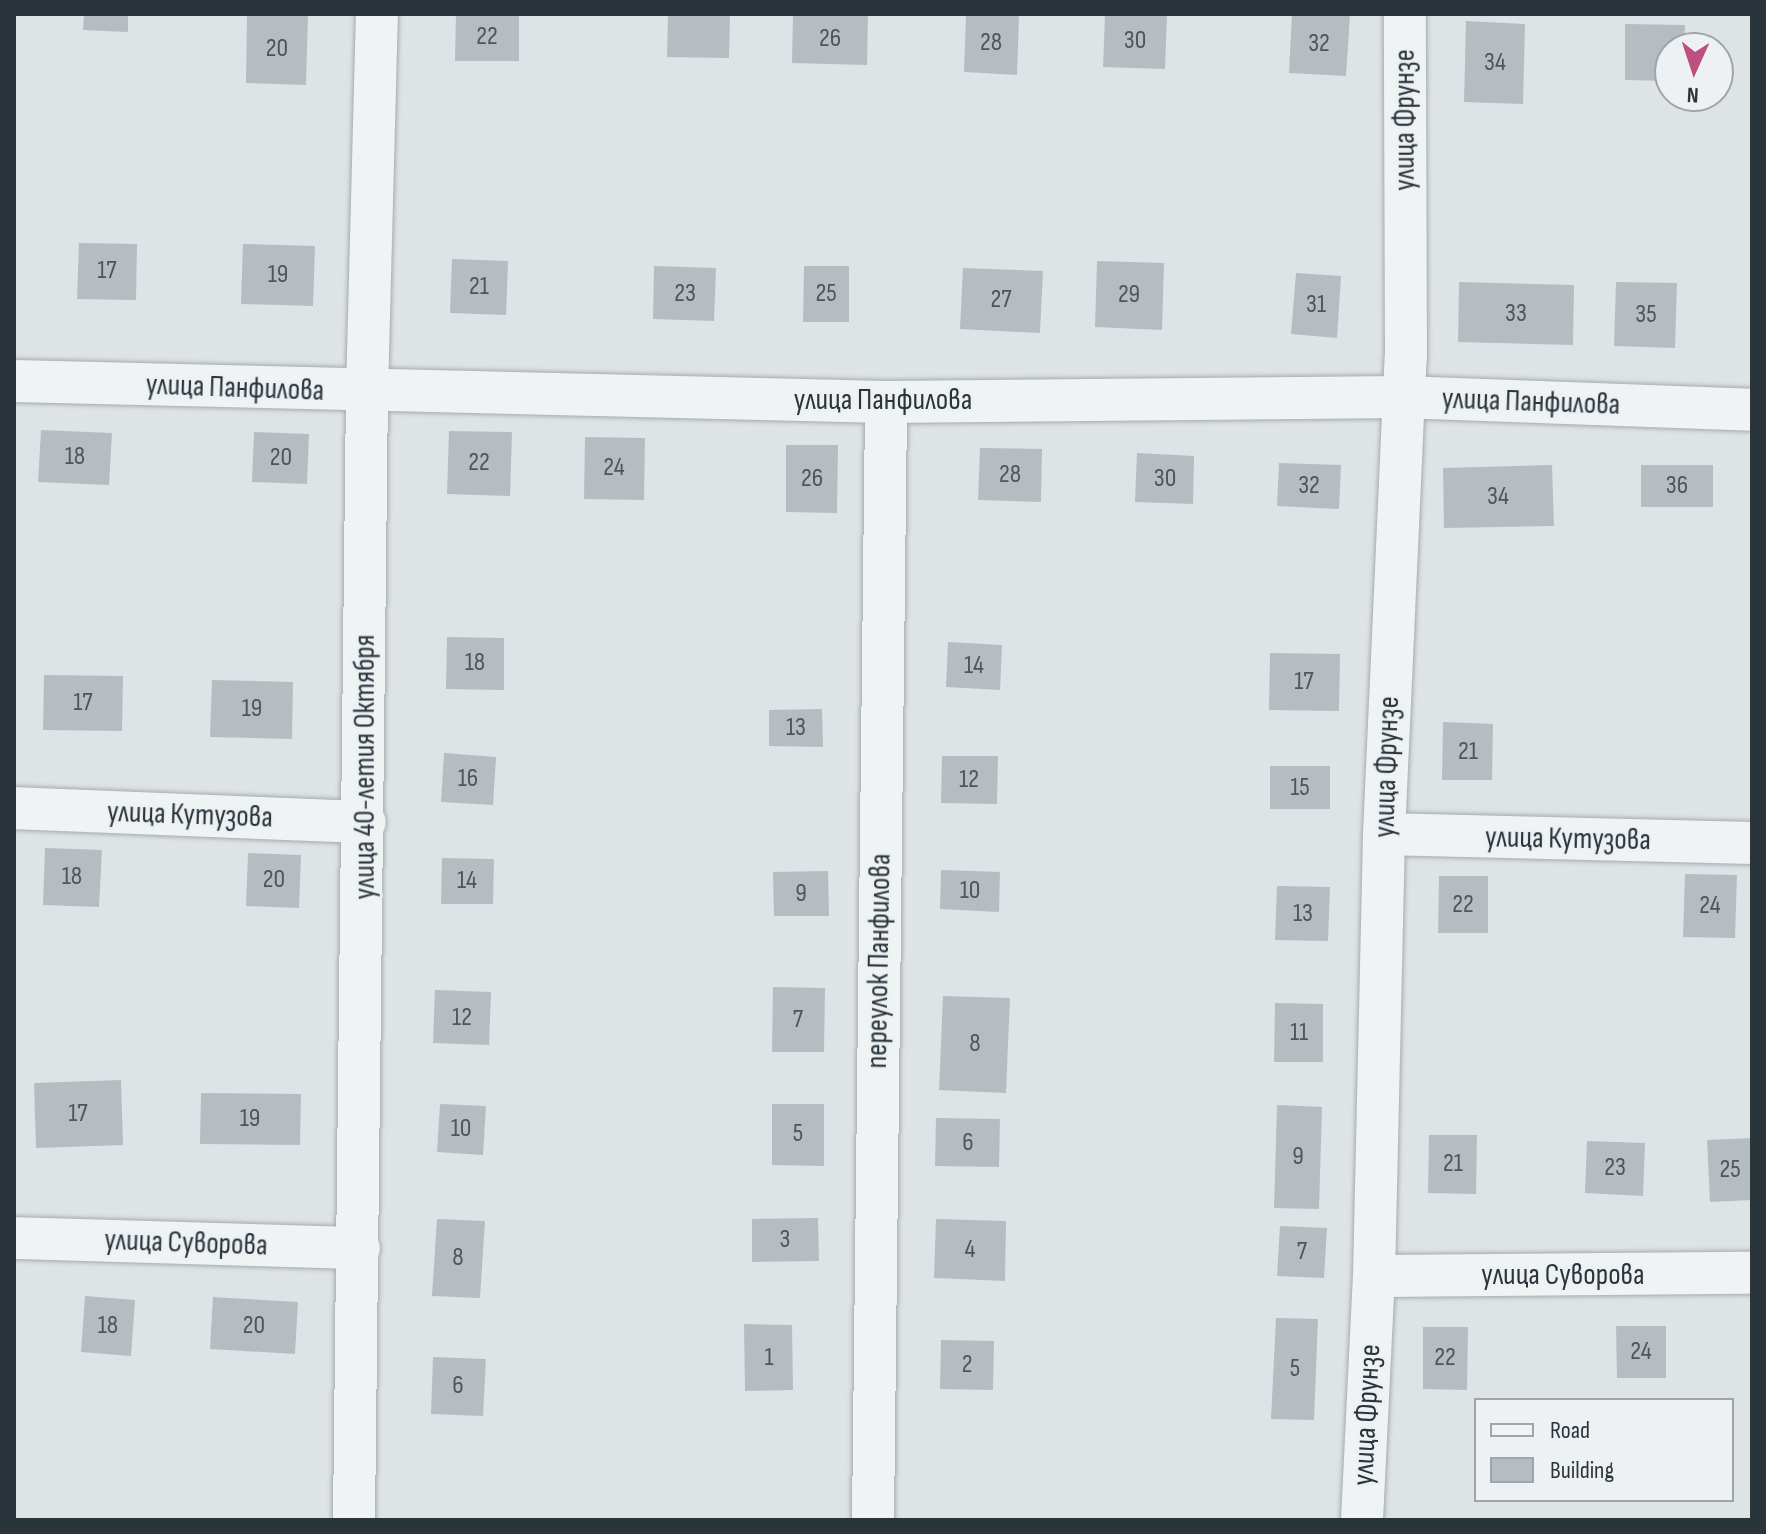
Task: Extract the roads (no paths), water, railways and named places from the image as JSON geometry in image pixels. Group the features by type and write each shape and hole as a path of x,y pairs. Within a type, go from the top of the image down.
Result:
{"street":[{"name":"улица 40-летия Октября","path":"354,1520 365,822 367,392 377,14"},
{"name":"улица Фрунзе","path":"1362,1520 1374,1276 1384,834 1406,357 1405,14"},
{"name":"улица Панфилова","path":"14,381 367,392 886,402 1402,397 1752,410"},
{"name":"переулок Панфилова","path":"873,1520 886,402"},
{"name":"улица Кутузова","path":"14,808 365,822"},
{"name":"улица Кутузова","path":"1384,834 1752,843"},
{"name":"улица Суворова","path":"14,1238 359,1248"},
{"name":"улица Суворова","path":"1374,1276 1752,1273"}]}
